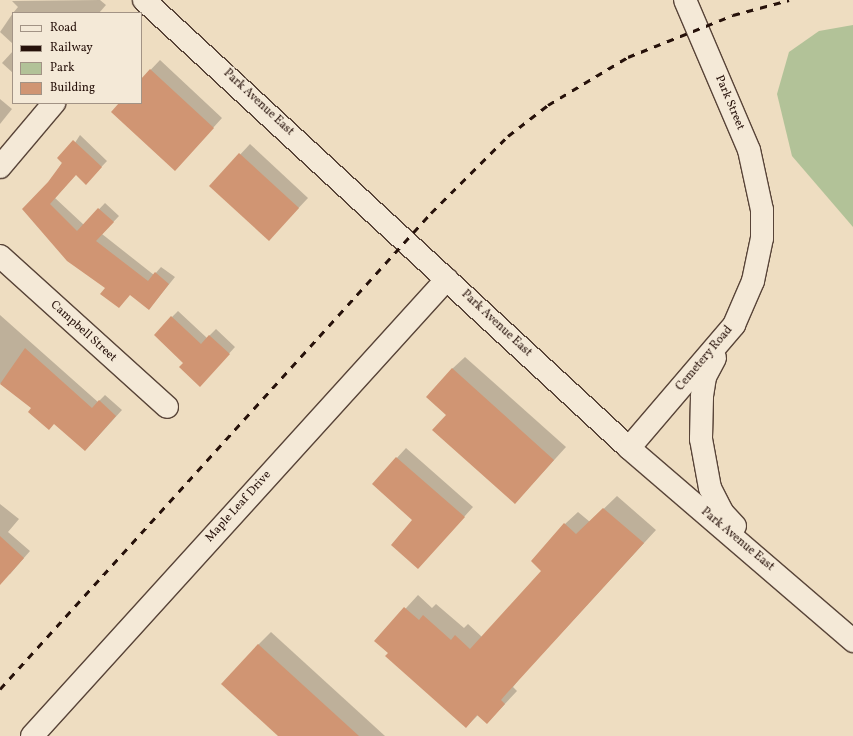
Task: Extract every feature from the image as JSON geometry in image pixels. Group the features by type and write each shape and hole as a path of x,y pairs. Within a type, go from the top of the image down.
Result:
{"street":[{"name":"Park Street","path":"685,0 749,150 762,210"},
{"name":"Park Avenue East","path":"143,5 447,279 629,448 781,577 853,641"},
{"path":"0,167 53,104"},
{"name":"Cemetery Road","path":"629,448 725,337 753,281 762,238 762,210"},
{"name":"Campbell Street","path":"0,256 167,407"},
{"name":"Maple Leaf Drive","path":"32,736 447,279"},
{"path":"725,337 705,377 702,397 704,465 722,512 781,577"}],"green space":[{"path":"853,25 853,227 792,156 777,94 789,52 819,31"}],"building":[{"path":"150,69 214,128 175,171 111,112 118,104 142,104 142,78"},
{"path":"73,140 102,167 86,185 76,175 50,204 77,231 98,208 114,222 96,241 148,281 155,272 169,284 149,310 130,295 119,308 100,294 105,288 67,261 22,209 48,182 62,163 57,158"},
{"path":"239,153 299,208 269,241 209,186"},
{"path":"171,316 201,344 209,335 230,354 200,387 179,367 183,363 154,335"},
{"path":"25,348 92,408 99,400 116,416 85,451 54,424 49,430 28,412 31,408 0,384"},
{"path":"452,368 554,460 515,504 432,430 446,415 426,397"},
{"path":"396,457 465,517 418,569 391,545 412,520 372,484"},
{"path":"603,508 644,543 507,693 501,700 505,704 487,724 477,715 466,728 385,656 388,653 374,641 404,607 419,620 423,615 451,640 455,635 470,649 541,571 531,561 564,523 576,534"},
{"path":"0,536 24,558 0,585"},
{"path":"258,644 359,736 278,736 221,684"}],"railway":[{"path":"0,689 431,213 508,136 548,105 628,57 733,15 789,0"}]}
